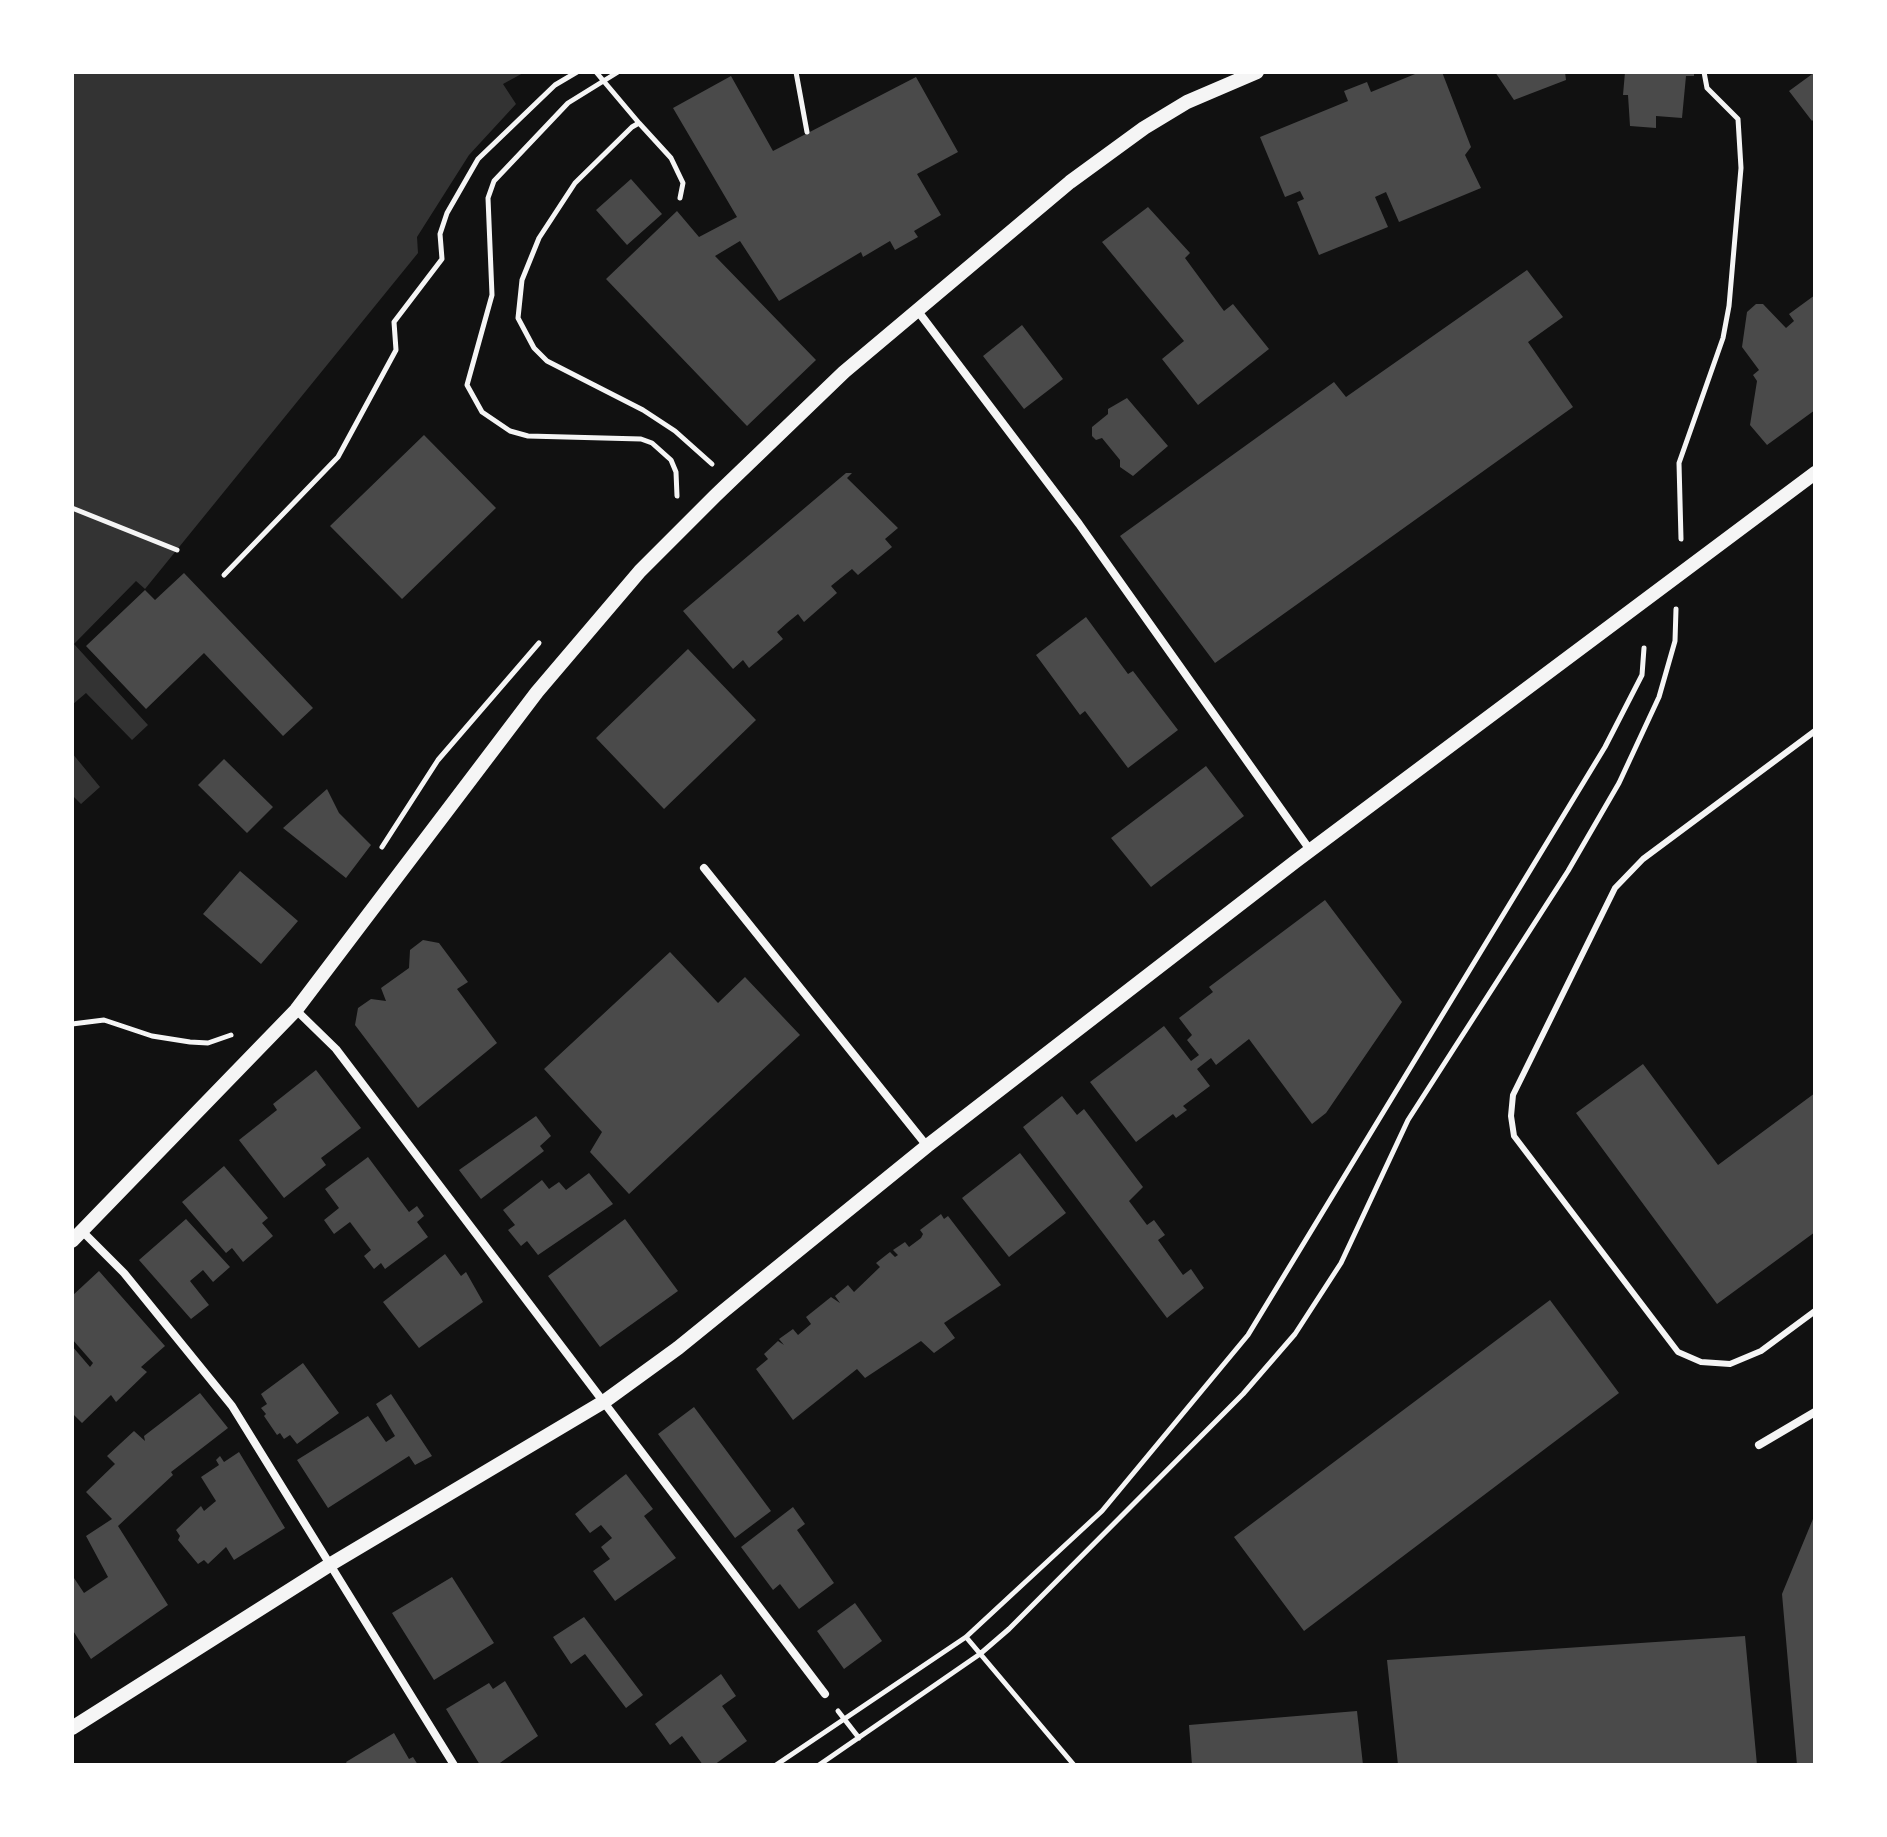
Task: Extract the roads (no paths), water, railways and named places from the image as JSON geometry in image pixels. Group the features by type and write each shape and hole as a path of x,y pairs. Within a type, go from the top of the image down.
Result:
{"street":[{"path":"454,1765 232,1406 124,1273 77,1236 296,1010 537,692 640,571 844,372 916,309 1120,144 1187,102 1257,72"},
{"path":"916,309 1079,524 1310,850"},
{"path":"72,1728 331,1564 605,1401 678,1348 927,1146 1310,850 1815,473"},
{"path":"704,868 927,1146"},
{"path":"296,1010 336,1049 825,1694"},
{"path":"1759,1445 1815,1412"}],"lane":[{"path":"1815,731 1643,859 1615,888 1513,1095 1511,1116 1514,1136 1678,1352 1701,1362 1730,1364 1761,1351 1815,1311"}]}
